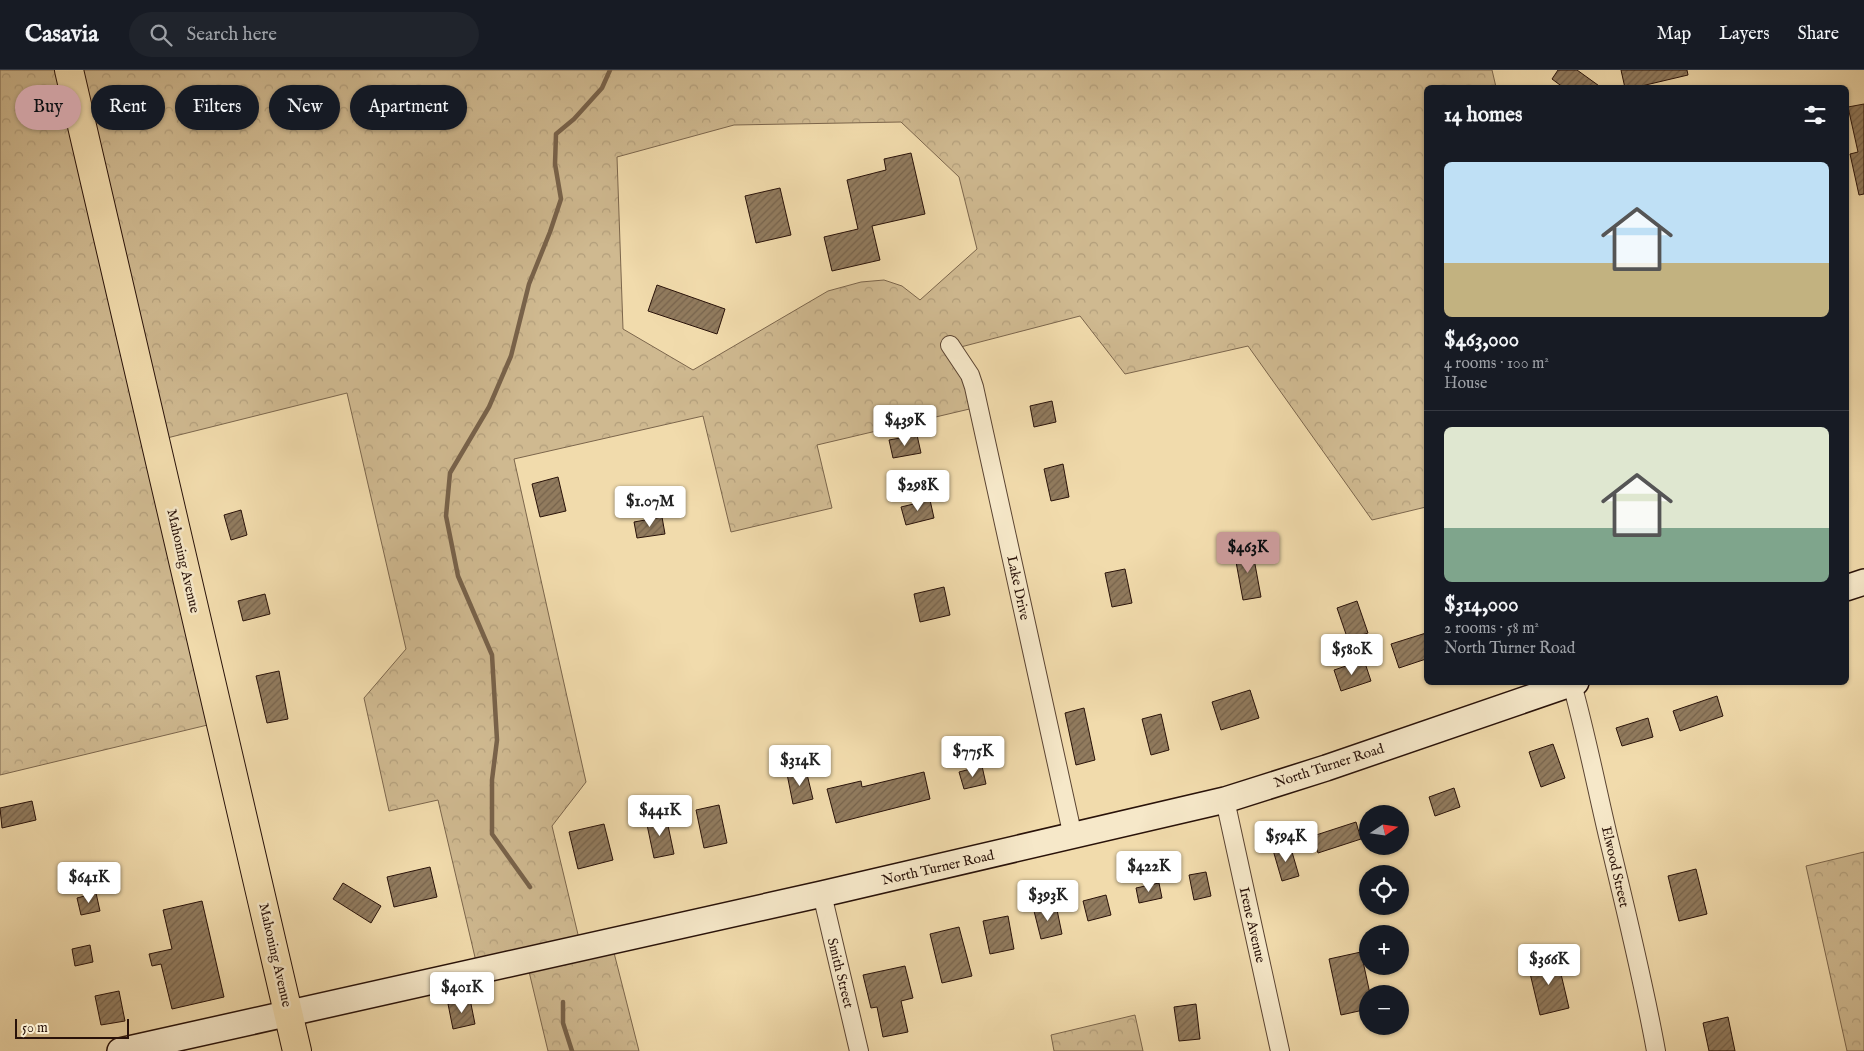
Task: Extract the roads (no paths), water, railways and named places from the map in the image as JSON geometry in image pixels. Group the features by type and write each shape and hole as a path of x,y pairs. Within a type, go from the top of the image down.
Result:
{"main road":[{"name":"Mahoning Avenue","path":"69,70 297,1051"}],"street":[{"name":"Lake Drive","path":"950,345 970,375 974,387 1073,837"},
{"path":"1849,587 1864,582"},
{"name":"North Turner Road","path":"120,1051 1073,837 1225,800 1336,765 1568,685"},
{"name":"Elwood Street","path":"1574,685 1605,826 1640,971 1656,1051"},
{"name":"Irene Avenue","path":"1225,800 1280,1051"},
{"name":"Smith Street","path":"822,894 859,1051"}],"waterway":[{"path":"530,887 492,834 492,780 497,740 492,655 458,576 446,516 450,473 489,407 511,356 529,284 561,199 555,164 556,134 574,119 602,88 610,70"},
{"path":"563,1002 563,1023 572,1051"}]}
